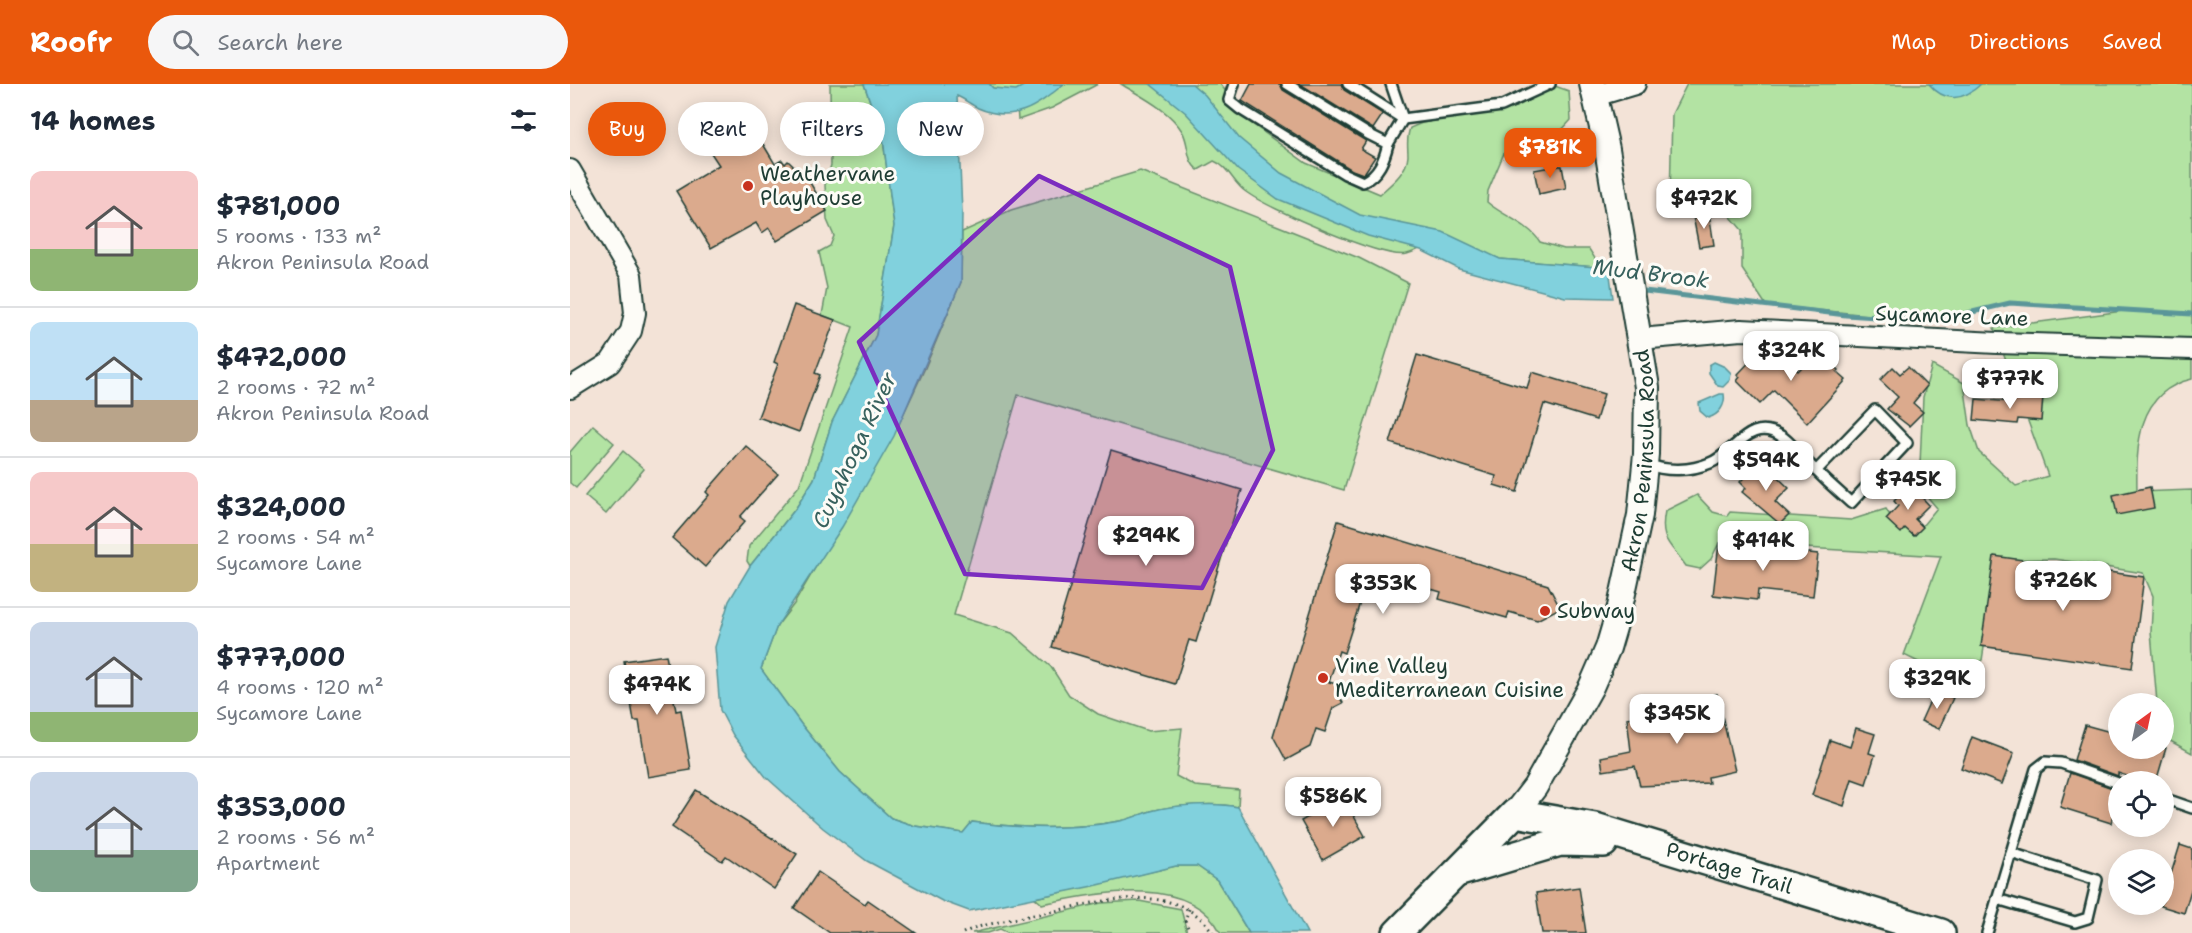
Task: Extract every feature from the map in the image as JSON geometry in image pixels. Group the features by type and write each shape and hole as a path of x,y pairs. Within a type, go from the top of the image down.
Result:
{"main road":[{"name":"Portage Trail","path":"1515,813 1595,827 1941,933"},
{"path":"1397,933 1515,813"},
{"path":"1454,874 1560,842 1649,844"}],"street":[{"path":"1594,90 1635,84"},
{"name":"Akron Peninsula Road","path":"1515,813 1535,787 1575,720 1608,648 1641,515 1647,387 1607,149 1594,90"},
{"path":"570,171 631,275 635,313 631,331 610,363 570,388"},
{"name":"Sycamore Lane","path":"1640,339 1741,330 1997,343 2192,349"}],"lane":[{"path":"1234,84 1229,100 1234,104 1345,174 1363,182 1379,170 1388,144 1403,119 1391,84"},
{"path":"1287,84 1388,144"},
{"path":"1348,84 1403,119 1502,106 1550,84"},
{"path":"1645,463 1661,470 1712,463 1754,431 1769,431 1782,436 1816,471 1851,503 1907,443 1875,410 1816,471"},
{"path":"1987,933 2036,769 2045,762 2061,763 2108,779"},
{"path":"2174,802 2192,808"},
{"path":"1997,899 2075,922 2088,918 2097,880 2011,854"}],"path":[{"path":"963,933 980,926 1100,901 1152,899 1189,909 1213,933"},
{"path":"1189,909 1185,920 1190,933"}],"highlighted area":[{"path":"1039,176 1230,267 1273,450 1202,588 965,574 859,342"}],"green space":[{"path":"830,84 864,84 870,102 830,102"},
{"path":"989,84 1098,84 1052,108 1018,120 1016,91 993,88"},
{"path":"1121,84 1220,84 1251,123 1306,163 1380,194 1405,167 1410,128 1422,123 1516,107 1555,86 1569,91 1571,120 1560,132 1524,141 1504,153 1488,191 1487,202 1529,230 1540,242 1564,249 1589,249 1596,260 1594,267 1500,259 1440,238 1407,254 1394,254 1351,241 1258,200 1246,192 1224,167 1214,161 1198,170 1191,162 1184,136 1177,123 1154,104"},
{"path":"1687,84 2192,84 2192,379 2174,385 2160,395 2150,408 2139,439 2137,492 2192,490 2192,753 2174,743 2174,693 2156,693 2151,632 2153,596 2143,573 2054,559 1998,560 1982,660 1957,681 1904,655 1941,556 1719,543 1711,559 1700,569 1686,566 1665,536 1665,511 1697,495 1713,512 1727,516 1730,512 1851,520 1886,509 1898,528 1905,528 1914,536 1937,508 1919,487 1923,397 1932,365 1964,383 1970,425 1979,452 2016,486 2048,476 1994,328 2123,311 2010,303 1964,314 1921,320 1766,305 1742,269 1742,230 1720,204 1670,199 1672,114"},
{"path":"885,155 894,226 876,335 832,422 814,479 796,508 750,566 747,561 749,546 799,486 853,327 822,315 827,288 819,252 830,246 834,236 827,220 825,185 831,165 831,156"},
{"path":"1140,171 1359,258 1408,283 1344,490 1018,395 954,615 1012,633 1051,667 1069,695 1098,714 1148,731 1182,728 1176,776 1195,786 1239,790 1238,807 1207,804 1182,806 1151,811 1120,821 1065,827 1027,827 972,822 963,833 915,826 891,818 840,772 761,669 777,626 794,604 899,424 961,282 962,232 1011,210"},
{"path":"593,425 614,443 576,488 570,483 570,452"},
{"path":"623,451 644,469 606,514 585,496"},
{"path":"1176,866 1197,866 1217,880 1249,933 1221,933 1207,914 1187,901 1164,894 1113,893 1042,904 1035,898"},
{"path":"1139,901 1181,909 1187,933 1009,933 1000,929 988,933 972,933 1101,903"}],"water":[{"name":"Cuyahoga River","path":"864,84 989,84 993,88 1016,90 1027,84 1064,84 1034,105 1014,113 991,112 984,110 984,102 968,102 957,96 957,102 897,102 897,156 960,156 961,282 894,436 842,527 777,626 761,669 840,772 891,818 915,826 963,833 972,822 1027,827 1065,827 1120,821 1151,811 1182,806 1207,804 1238,807 1307,933 1249,933 1217,880 1197,866 1176,866 1098,885 969,911 942,901 867,861 823,828 766,777 733,735 720,710 715,647 729,601 750,566 796,508 814,479 832,422 876,335 894,226 885,155 885,102 870,102"},
{"path":"1150,84 1192,84 1205,95 1239,138 1281,173 1360,215 1443,232 1500,259 1609,268 1613,298 1565,297 1459,269 1421,250 1368,236 1278,199 1238,170 1186,113"},
{"path":"1929,84 1981,84 1968,94 1954,98 1941,94"},
{"path":"1714,362 1731,373 1730,380 1723,387 1718,386 1709,373 1709,365"},
{"path":"1724,394 1723,406 1715,415 1708,418 1700,411 1699,403"}],"building":[{"path":"1251,84 1280,84 1283,90 1366,141 1361,149 1375,157 1365,172 1363,174 1352,170 1242,101"},
{"path":"1300,84 1341,84 1344,90 1383,114 1373,129"},
{"name":"Weathervane Playhouse","path":"768,152 775,164 782,160 785,164 788,161 809,181 827,211 777,241 769,228 762,233 756,223 711,248 676,191 719,165 713,156 768,156"},
{"path":"1562,166 1566,188 1539,194 1534,170"},
{"path":"1709,213 1714,245 1699,247 1693,216"},
{"path":"794,305 835,320 815,373 820,375 799,432 758,417 778,364 774,362"},
{"path":"1762,349 1770,357 1777,350 1798,371 1807,362 1813,368 1824,357 1839,370 1837,372 1846,380 1807,423 1774,390 1760,404 1737,381 1740,377 1737,375"},
{"path":"1417,355 1527,388 1532,372 1604,394 1596,420 1544,404 1517,492 1494,485 1496,476 1390,443"},
{"path":"1893,367 1900,374 1908,367 1927,386 1913,403 1923,412 1909,426 1887,409 1898,397 1880,380"},
{"path":"2012,395 2043,397 2041,421 2018,419 2017,424 1974,420 1976,399 2012,402"},
{"path":"746,446 778,474 740,517 745,521 705,567 672,538 709,495 706,492"},
{"path":"1111,450 1242,490 1196,642 1189,640 1175,684 1052,647"},
{"path":"1766,466 1789,488 1775,502 1789,515 1780,524 1742,492 1746,488 1740,482 1752,469 1758,474"},
{"path":"1910,485 1929,505 1915,519 1923,527 1914,536 1905,528 1901,533 1886,519 1898,506 1894,501"},
{"path":"2150,487 2154,508 2117,515 2113,495"},
{"path":"1338,521 1548,585 1560,608 1537,620 1509,612 1507,618 1439,599 1441,592 1370,571 1344,653 1339,651 1329,682 1340,685 1337,693 1343,703 1333,708 1325,732 1316,729 1310,747 1286,760 1273,736"},
{"path":"1719,543 1818,554 1813,596 1758,590 1757,600 1713,595"},
{"path":"1994,556 2144,577 2132,668 1981,646"},
{"path":"666,655 676,711 681,710 691,770 648,777 639,721 634,721 624,661"},
{"path":"1935,690 1953,698 1939,729 1921,721"},
{"path":"1717,694 1735,771 1708,777 1709,783 1640,786 1635,766 1603,771 1601,757 1631,751 1627,718 1660,713 1658,706"},
{"path":"2085,725 2108,731 2108,759 2163,759 2159,771 2108,772 2074,760"},
{"path":"1856,728 1875,734 1869,753 1875,755 1866,784 1852,779 1844,806 1812,795 1830,740 1850,747"},
{"path":"1972,737 2014,753 2002,784 1961,768"},
{"path":"2070,773 2108,786 2108,822 2060,807"},
{"path":"696,790 797,854 774,889 726,856 722,861 672,827"},
{"path":"1343,797 1365,836 1323,860 1301,821"},
{"path":"2180,845 2192,849 2192,887 2184,913 2174,910 2174,864"},
{"path":"818,872 865,904 868,900 916,933 830,933 794,908"},
{"path":"1579,887 1586,933 1542,933 1536,893"}],"waterway":[{"name":"Mud Brook","path":"1636,290 1846,315 1921,320 1964,314 2010,303 2192,314"}],"place":[{"name":"Weathervane Playhouse","path":"748,186"},
{"name":"Subway","path":"1545,611"},
{"name":"Vine Valley Mediterranean Cuisine","path":"1323,678"}]}
